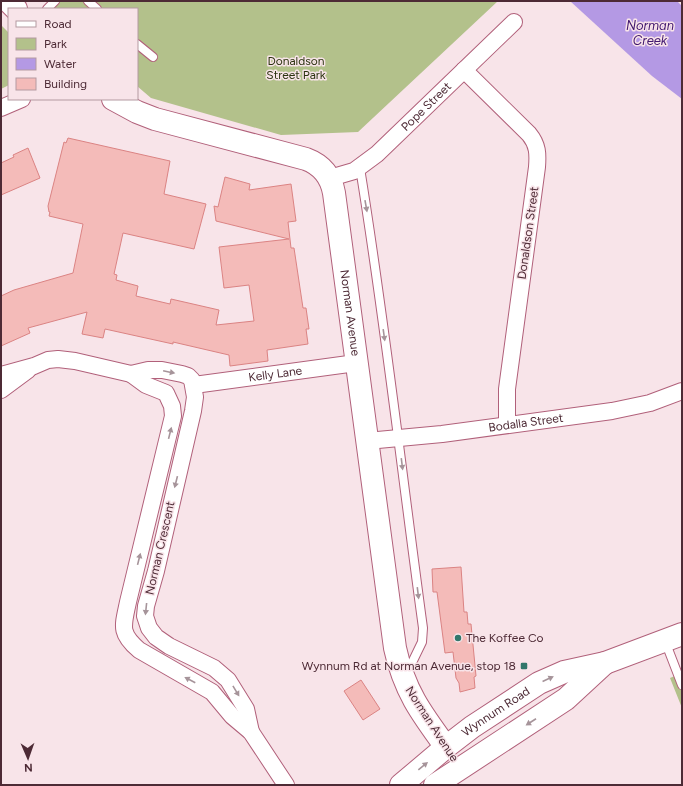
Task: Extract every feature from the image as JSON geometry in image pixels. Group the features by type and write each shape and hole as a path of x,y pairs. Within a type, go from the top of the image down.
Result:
{"street":[{"name":"Pope Street","path":"330,178 360,168 377,154 514,22"},
{"name":"Donaldson Street","path":"464,70 529,134 536,144 538,151 507,389 506,425"},
{"path":"1,108 20,100"},
{"path":"115,100 155,119 306,159 315,163 324,170 330,178"},
{"name":"Norman Avenue","path":"330,178 334,193 392,627 399,665 404,680 418,707 460,768"},
{"name":"Norman Crescent","path":"1,375 34,366 48,360 58,359 75,361 131,374 146,385 166,393 172,406 173,416 128,602 124,623 125,634 130,642 139,650 212,692 232,716 251,732 286,785"},
{"name":"Kelly Lane","path":"194,385 356,364"},
{"name":"Norman Crescent","path":"1,390 34,366"},
{"name":"Norman Crescent","path":"131,374 148,370 162,370 188,376 194,385 195,397 156,571 146,606 145,616 148,628 156,637 169,646 214,668 228,680 246,709 251,732"},
{"name":"Bodalla Street","path":"367,441 442,434 612,411 650,403 682,392"},
{"name":"Wynnum Road","path":"400,785 446,747 488,716 539,683 564,672 605,663 673,637"},
{"name":"Wynnum Road","path":"436,785 566,700 605,663"}],"lane":[{"path":"88,1 96,8"},
{"path":"138,45 153,57"},
{"name":"Norman Avenue","path":"360,168 399,438 423,628 422,642 404,680"},
{"path":"673,637 682,685"}],"green space":[{"name":"Donaldson Street Park","path":"46,1 498,1 358,132 281,135 151,98 138,87 138,8 52,8"},
{"path":"1,25 8,32 8,86 1,89"},
{"path":"682,673 682,708 670,678"}],"water":[{"name":"Norman Creek","path":"570,1 677,1 682,6 682,99 652,76"}],"building":[{"path":"68,138 170,161 164,194 206,204 194,249 123,233 114,274 117,275 116,280 138,286 136,296 170,304 171,299 219,310 216,325 254,321 249,285 224,288 219,247 289,239 216,221 214,206 218,207 225,177 250,184 249,190 291,184 296,221 288,222 291,248 294,248 303,308 306,308 309,329 306,329 308,344 267,350 268,361 230,366 229,355 173,342 173,344 105,329 103,338 82,334 87,312 28,328 30,333 1,346 1,296 14,290 73,273 83,224 49,216 50,212 48,206 64,142 66,143"},
{"path":"28,148 40,178 1,195 1,163"},
{"path":"461,567 464,612 467,612 468,624 471,624 476,676 474,677 475,688 460,692 459,683 456,678 453,652 445,653 437,592 433,592 432,569"},
{"path":"361,680 380,709 363,720 344,691"}],"place":[{"name":"The Koffee Co","path":"458,638"},
{"name":"Wynnum Rd at Norman Avenue, stop 18","path":"524,666"}]}
